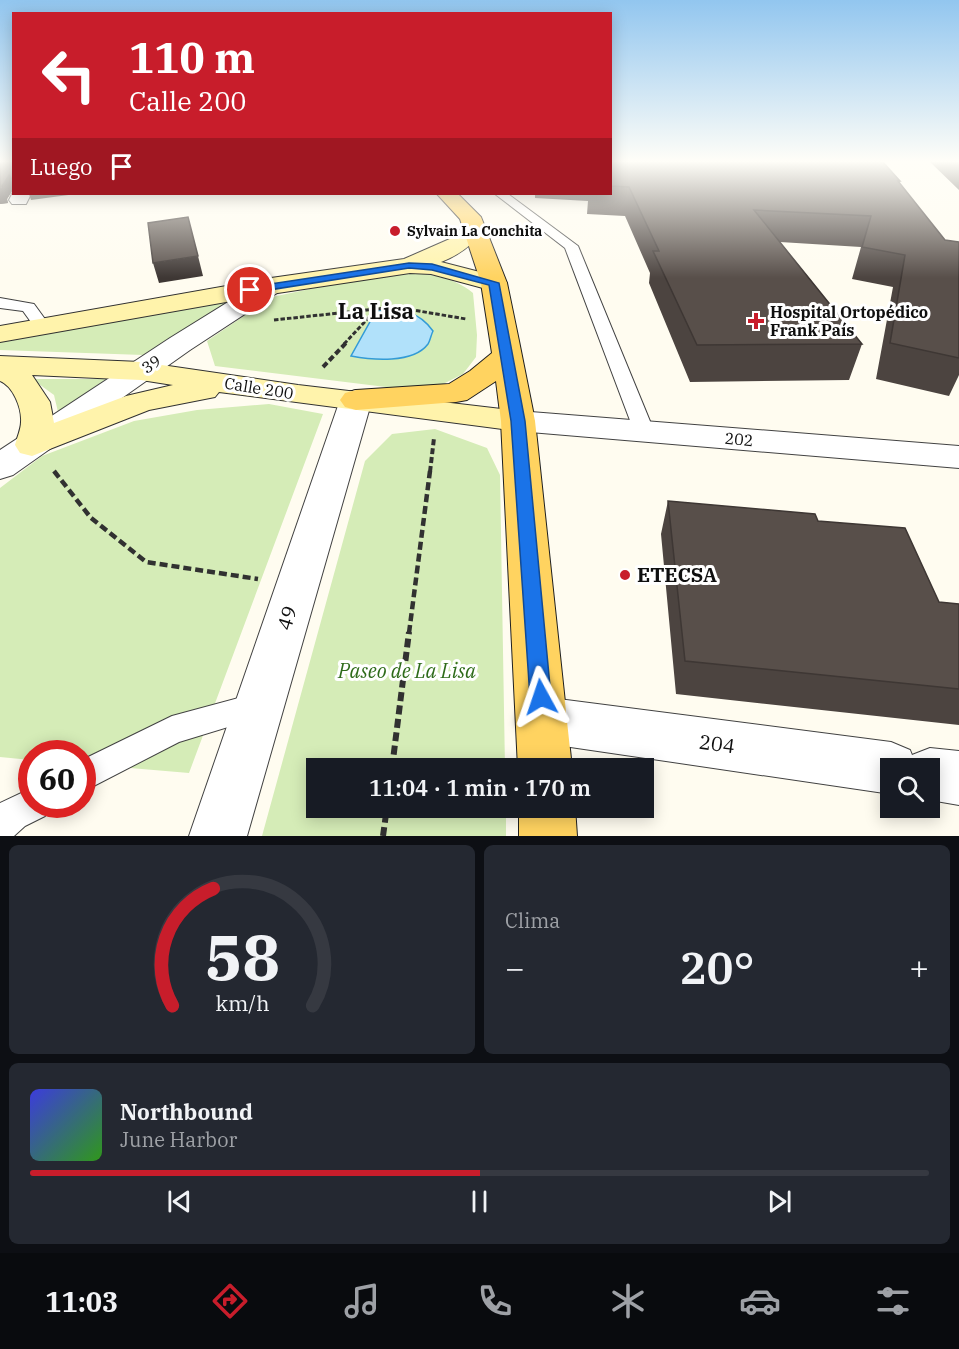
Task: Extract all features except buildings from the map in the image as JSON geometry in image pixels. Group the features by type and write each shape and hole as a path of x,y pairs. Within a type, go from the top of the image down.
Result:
{"main road":[{"path":"453,200 470,217 494,283 505,341 518,421 544,744"},
{"path":"409,266 440,254 460,243 473,229"},
{"path":"0,334 271,286 409,266 432,267 494,283"},
{"path":"356,400 456,393 481,378 505,341"},
{"name":"Calle 200","path":"0,364 141,370 298,394 518,421"},
{"path":"0,371 18,377 34,402 41,455 130,404 187,391 254,387"},
{"path":"547,818 548,836"}],"street":[{"name":"39","path":"0,467 41,455 141,370 271,286"},
{"name":"49","path":"218,836 356,400"},
{"name":"202","path":"518,421 959,457"},
{"name":"204","path":"544,744 880,767"},
{"path":"940,775 959,778"}],"lane":[{"path":"509,200 571,246 622,381 644,431"},
{"path":"0,303 28,307 42,326"},
{"path":"96,770 172,730 259,706"},
{"path":"0,826 18,812"}],"path":[{"path":"209,326 376,311 395,307 423,310 505,341"},
{"path":"298,394 376,311"},
{"path":"393,758 435,429"},
{"path":"41,455 91,518 146,562 297,585"},
{"path":"383,836 385,818"}],"green space":[{"path":"395,271 426,274 446,279 456,282 473,293 477,335 476,357 463,374 443,384 402,389 215,366 207,341 272,297"},
{"path":"239,298 143,355 0,350 0,342"},
{"path":"32,379 106,379 58,412 54,395"},
{"path":"269,404 323,414 189,773 96,765 96,740 18,740 18,759 0,757 0,488 42,456 134,421 197,410"},
{"name":"Paseo de La Lisa","path":"435,429 487,448 500,475 505,758 306,758 306,818 506,818 506,836 262,836 365,461 392,434"}],"water":[{"path":"376,311 415,315 433,331 428,344 413,355 403,358 370,359 351,356"}],"place":[{"name":"Sylvain La Conchita","path":"395,231"},
{"name":"Hospital Ortopédico Frank País","path":"756,321"},
{"name":"ETECSA","path":"625,575"}],"district":[{"name":"La Lisa","path":"376,311"}],"route":[{"path":"250,290 409,266 432,267 494,283 518,421 541,697"}]}
